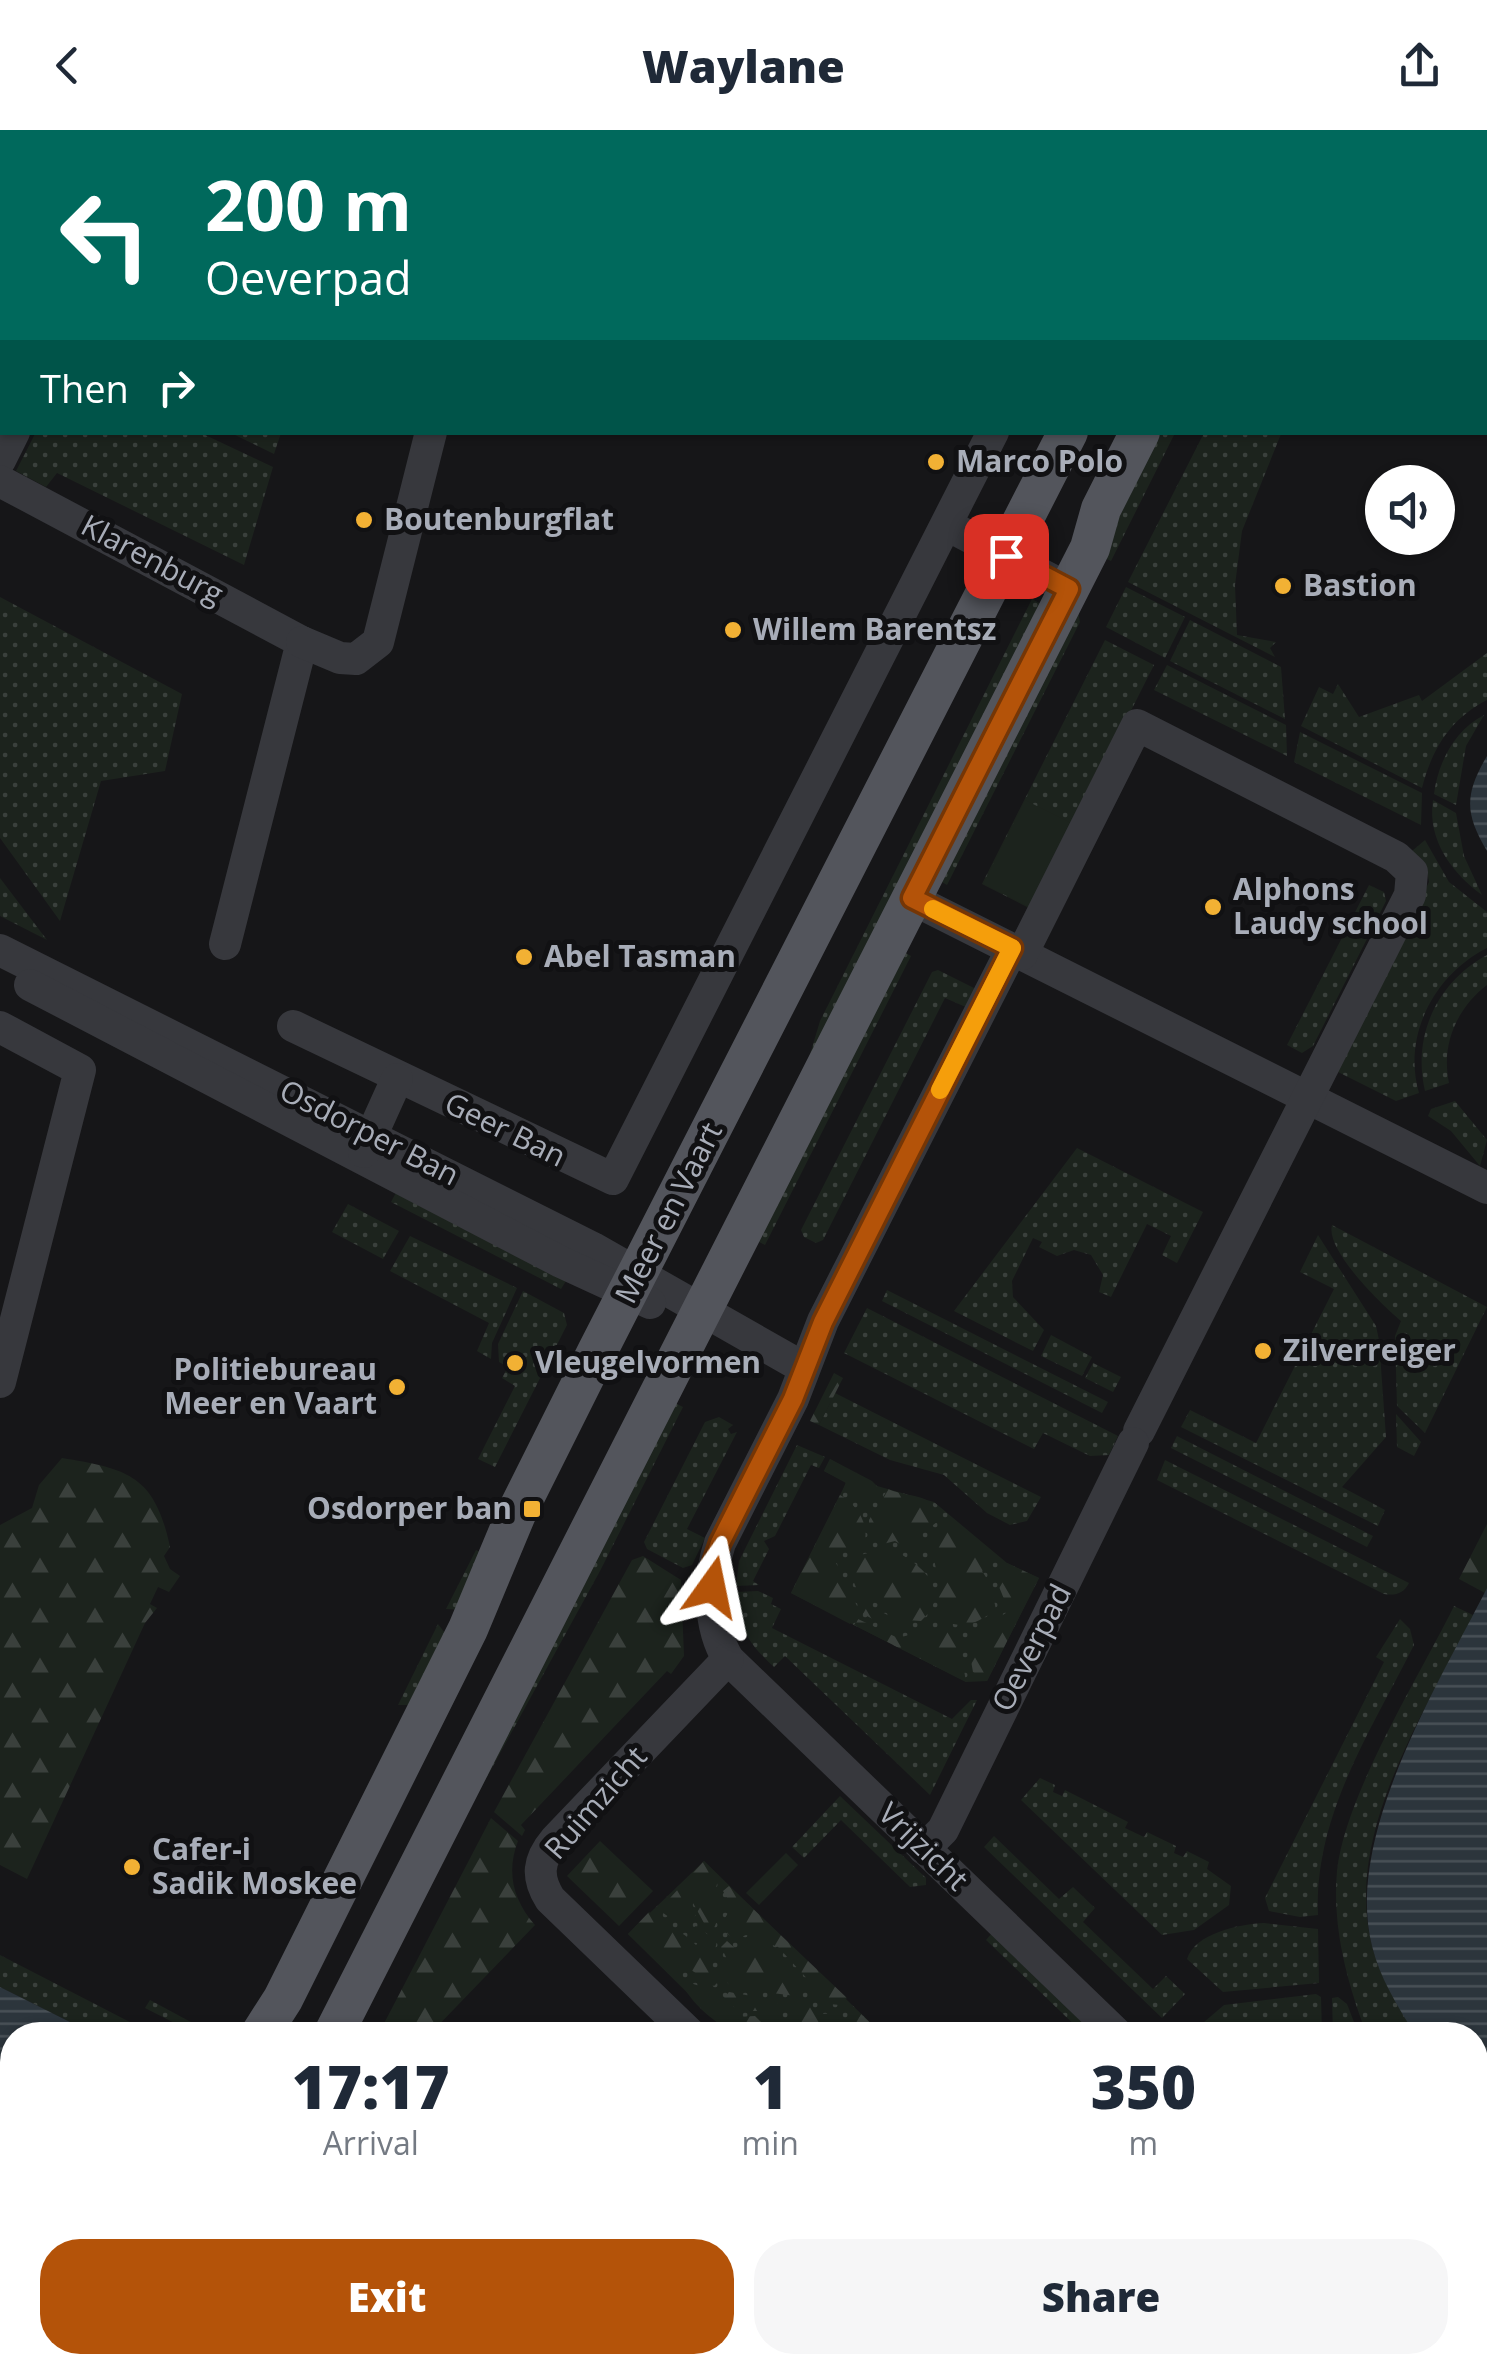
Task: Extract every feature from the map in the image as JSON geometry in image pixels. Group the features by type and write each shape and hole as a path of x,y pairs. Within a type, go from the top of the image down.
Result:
{"main road":[{"name":"Meer en Vaart","path":"268,2022 473,1620 516,1514 792,965 843,879 1066,435"},
{"path":"340,2022 564,1574 599,1518 1069,589 1139,435"}],"street":[{"path":"0,460 12,435"},
{"name":"Klarenburg","path":"0,481 302,642 340,658 356,659 378,642 430,435"},
{"name":"Meer en Vaart","path":"613,1179 992,435"},
{"path":"947,526 1069,589"},
{"path":"225,944 302,642"},
{"name":"Oeverpad","path":"924,1849 943,1830 1410,896 1412,872 1396,857 1137,725 1017,951"},
{"path":"912,898 1487,1188"},
{"name":"Osdorper Ban","path":"0,950 95,1008"},
{"path":"728,1660 715,1626 712,1566 823,1322 1017,951"},
{"name":"Osdorper Ban","path":"0,968 95,1008 367,1145 633,1284 663,1308 703,1313"},
{"path":"0,1382 95,1008"},
{"name":"Geer Ban","path":"293,1026 613,1179"},
{"path":"0,1027 80,1070"},
{"path":"367,1145 398,1079"},
{"path":"703,1313 804,1368"},
{"name":"Vrijzicht","path":"728,1660 1104,2022"},
{"name":"Ruimzicht","path":"678,2022 550,1899 540,1876 542,1858 728,1660"}],"green space":[{"path":"34,435 205,435 273,467 244,565 57,473 46,487 16,471"},
{"path":"235,435 280,435 274,454"},
{"path":"1154,435 1174,435 1111,561 1094,553"},
{"path":"1203,435 1281,435 1242,531 1235,585 1237,635 1276,642 1270,648 1275,657 1128,582"},
{"path":"1126,587 1185,617 1165,658 1106,627"},
{"path":"0,597 182,694 165,771 101,781 60,921 0,838"},
{"path":"1032,599 1041,604 802,1081 820,1021"},
{"path":"1078,611 1080,622 947,885 931,876"},
{"path":"1190,620 1281,667 1285,719 1170,661"},
{"path":"1105,640 1154,665 1031,909 982,884"},
{"path":"1487,653 1487,700 1463,716 1444,736 1422,788 1301,726 1319,687 1333,694 1338,684 1359,717 1419,695 1422,701"},
{"path":"1167,665 1286,725 1287,756 1154,690"},
{"path":"1484,715 1466,746 1456,805 1434,794 1439,770 1456,738"},
{"path":"1300,732 1422,793 1421,825 1294,762"},
{"path":"1025,800 1073,824 1031,908 983,884"},
{"path":"1433,800 1456,813 1464,856 1482,895 1444,854 1434,829"},
{"path":"1425,840 1449,882 1487,912 1487,948 1452,973 1427,1008 1415,1050 1419,1093 1396,1101 1334,1070 1429,882 1426,864 1412,851"},
{"path":"0,878 47,940 0,916"},
{"path":"1369,885 1384,892 1386,901 1313,1046 1302,1053 1287,1045"},
{"path":"895,947 911,956 765,1245 749,1237"},
{"path":"1487,955 1487,985 1459,1017 1449,1042 1449,1083 1425,1091 1422,1050 1432,1012 1454,980"},
{"path":"938,970 978,990 968,1008 945,998 823,1240 816,1243 804,1237 801,1230 932,972"},
{"path":"1455,1101 1487,1140 1480,1166 1451,1131 1428,1116 1431,1109"},
{"path":"1077,1148 1203,1212 1177,1263 1162,1255 1171,1236 1147,1224 1111,1297 1099,1292 1103,1275 1091,1255 1074,1250 1057,1256 1039,1247 1042,1242 1033,1238 1012,1281 1013,1297 1044,1330 1033,1351 954,1311"},
{"path":"398,1189 566,1281 561,1289 391,1202"},
{"path":"348,1204 399,1231 383,1259 332,1232"},
{"path":"1332,1225 1487,1307 1425,1433 1397,1406 1395,1336 1401,1321 1346,1262 1332,1236"},
{"path":"1318,1235 1376,1326 1379,1340 1386,1437 1342,1487 1385,1510 1378,1526 1181,1427 1190,1410 1256,1443 1334,1289 1300,1272"},
{"path":"410,1236 517,1288 492,1343 491,1359 477,1351 489,1323 390,1271"},
{"path":"887,1290 1108,1402 1102,1413 882,1301"},
{"path":"523,1291 564,1313 567,1325 495,1467 478,1459 515,1386 502,1378 508,1367 499,1362 498,1344"},
{"path":"867,1308 1118,1436 1109,1455 1090,1456 1043,1433 1034,1449 844,1353"},
{"path":"1051,1335 1092,1357 1082,1376 1041,1356"},
{"path":"1093,1363 1121,1377 1113,1392 1085,1378"},
{"path":"834,1373 843,1378 819,1425 810,1421"},
{"path":"835,1393 1041,1497 1027,1521 1010,1525 987,1513 944,1475 890,1460 819,1425"},
{"path":"675,1403 683,1407 600,1571 470,1808"},
{"path":"1396,1414 1421,1442 1414,1456 1397,1447"},
{"path":"719,1417 733,1425 728,1429 731,1434 737,1432 687,1529 705,1538 692,1565 683,1568 647,1549 644,1542 705,1422"},
{"path":"1177,1436 1373,1536 1367,1547 1171,1448"},
{"path":"797,1445 825,1457 819,1468 811,1465 775,1536 764,1541 769,1549 753,1581 759,1585 736,1586 739,1561"},
{"path":"62,1458 122,1472 147,1491 164,1523 170,1547 164,1556 170,1569 180,1576 169,1592 158,1587 150,1604 157,1608 145,1623 27,1879 0,1865 0,1525 32,1508 39,1485"},
{"path":"830,1459 877,1486 934,1502 1007,1563 1039,1578 987,1681 966,1682 791,1593 846,1483 824,1471"},
{"path":"830,1459 872,1481 877,1486 874,1499 867,1502 843,1490 846,1482 824,1471"},
{"path":"1165,1460 1409,1583 1399,1593 1384,1594 1157,1480"},
{"path":"888,1489 922,1498 936,1512 937,1522 920,1535 921,1548 913,1552 895,1541 879,1545 869,1536 869,1520"},
{"path":"840,1495 858,1511 865,1532 863,1548 843,1549 836,1563 858,1608 850,1624 791,1593"},
{"path":"956,1521 998,1558 982,1571 991,1585 996,1610 962,1625 938,1618 937,1577 927,1539 938,1528"},
{"path":"1487,1524 1487,1588 1485,1593 1459,1579"},
{"path":"889,1548 920,1568 934,1587 931,1609 921,1621 907,1620 867,1598 861,1599 846,1564 860,1555"},
{"path":"476,1550 492,1557 468,1610 446,1609"},
{"path":"643,1556 681,1580 684,1656 671,1674 667,1671 521,1825 525,1830 522,1836 494,1812 632,1560"},
{"path":"1007,1563 1039,1578 987,1681 973,1672 967,1638 1009,1611 995,1577"},
{"path":"758,1591 773,1598 771,1604 781,1609 772,1628 952,1719 971,1700 977,1700 930,1795 785,1656 774,1667 757,1650 742,1625 736,1592"},
{"path":"868,1605 907,1625 902,1634 863,1614"},
{"path":"1454,1606 1473,1615 1394,1774 1369,1860 1366,1903 1372,1946 1385,1981 1408,2022 1362,2022 1347,1975 1337,1913 1337,1871 1343,1841 1385,1737"},
{"path":"858,1619 898,1638 938,1627 958,1634 966,1682 854,1625"},
{"path":"1400,1619 1410,1629 1414,1645 1335,1808 1319,1878 1318,1915 1300,1917 1269,1911 1265,1898 1384,1662 1376,1657"},
{"path":"438,1624 451,1641 420,1705 398,1705"},
{"path":"1040,1778 1055,1785 1053,1792 1062,1796 1065,1790 1128,1822 1125,1828 1144,1837 1147,1832 1176,1846 1174,1853 1183,1857 1187,1851 1209,1862 1207,1869 1231,1886 1229,1905 1194,1930 1162,1935 1021,1800"},
{"path":"840,1796 926,1878 926,1885 910,1887 841,1820 804,1858 792,1847"},
{"path":"491,1818 518,1841 512,1864 514,1885 521,1906 535,1925 442,2022 385,2022"},
{"path":"994,1836 1059,1899 1073,1887 1095,1908 1083,1922 1153,1989 1166,1976 1185,1994 1162,2018 984,1847"},
{"path":"600,1841 653,1891 619,1926 567,1876"},
{"path":"786,1853 798,1865 759,1905 746,1893"},
{"path":"704,1861 870,2022 717,2022 628,1934"},
{"path":"704,1861 719,1876 714,1896 723,1907 714,1928 704,1923 692,1901 684,1907 696,1915 688,1922 673,1920 659,1910"},
{"path":"729,1886 847,1998 840,2005 818,2003 812,1997 812,1984 778,1947 746,1935 734,1940 725,1931 723,1921 732,1907 723,1891"},
{"path":"649,1912 696,1945 700,1941 689,1930 696,1926 717,1941 710,1972 719,1981 714,1986 687,1967 678,1976 667,1972 628,1934"},
{"path":"1264,1923 1318,1929 1319,1983 1223,1992 1187,1959 1209,1936"},
{"path":"992,1933 1084,2022 1071,2022 986,1940"},
{"path":"756,1940 765,1949 771,1947 796,1972 800,1991 796,1996 733,1988 718,1974 727,1959 721,1947 727,1941 737,1950"},
{"path":"0,1955 130,2022 70,2022 0,1987"},
{"path":"687,1982 709,1989 738,2017 755,2016 761,2022 717,2022 683,1986"},
{"path":"729,1992 774,2000 779,2005 777,2014 786,2022 766,2022 758,2011 738,2011 724,1998"},
{"path":"1316,1994 1321,1997 1322,2022 1204,2022 1224,2005"},
{"path":"1338,1997 1347,2004 1354,2022 1333,2022 1332,1998"},
{"path":"150,2000 191,2022 172,2022 145,2008"},
{"path":"803,2000 822,2014 837,2013 846,2019 793,2022 786,2004"}],"shaded area":[{"path":"1487,756 1487,851 1474,826 1470,804 1474,782"},
{"path":"1487,1588 1487,2022 1407,2022 1390,1992 1372,1946 1367,1903 1371,1857 1383,1810 1422,1715"},
{"path":"0,1987 70,2022 0,2022"}],"slow traffic":[{"path":"933,909 1012,948 940,1090"}],"place":[{"name":"Marco Polo","path":"936,462"},
{"name":"Boutenburgflat","path":"364,520"},
{"name":"Bastion","path":"1283,586"},
{"name":"Willem Barentsz","path":"733,630"},
{"name":"Alphons Laudy school","path":"1213,907"},
{"name":"Abel Tasman","path":"524,957"},
{"name":"Zilverreiger","path":"1263,1351"},
{"name":"Vleugelvormen","path":"515,1363"},
{"name":"Politiebureau Meer en Vaart","path":"397,1387"},
{"name":"Osdorper ban","path":"532,1509"},
{"name":"Cafer-i Sadik Moskee","path":"132,1867"}],"route":[{"path":"712,1587 712,1566 720,1543 793,1399 823,1322 1012,948 912,898 1069,589 1006,556"}]}
